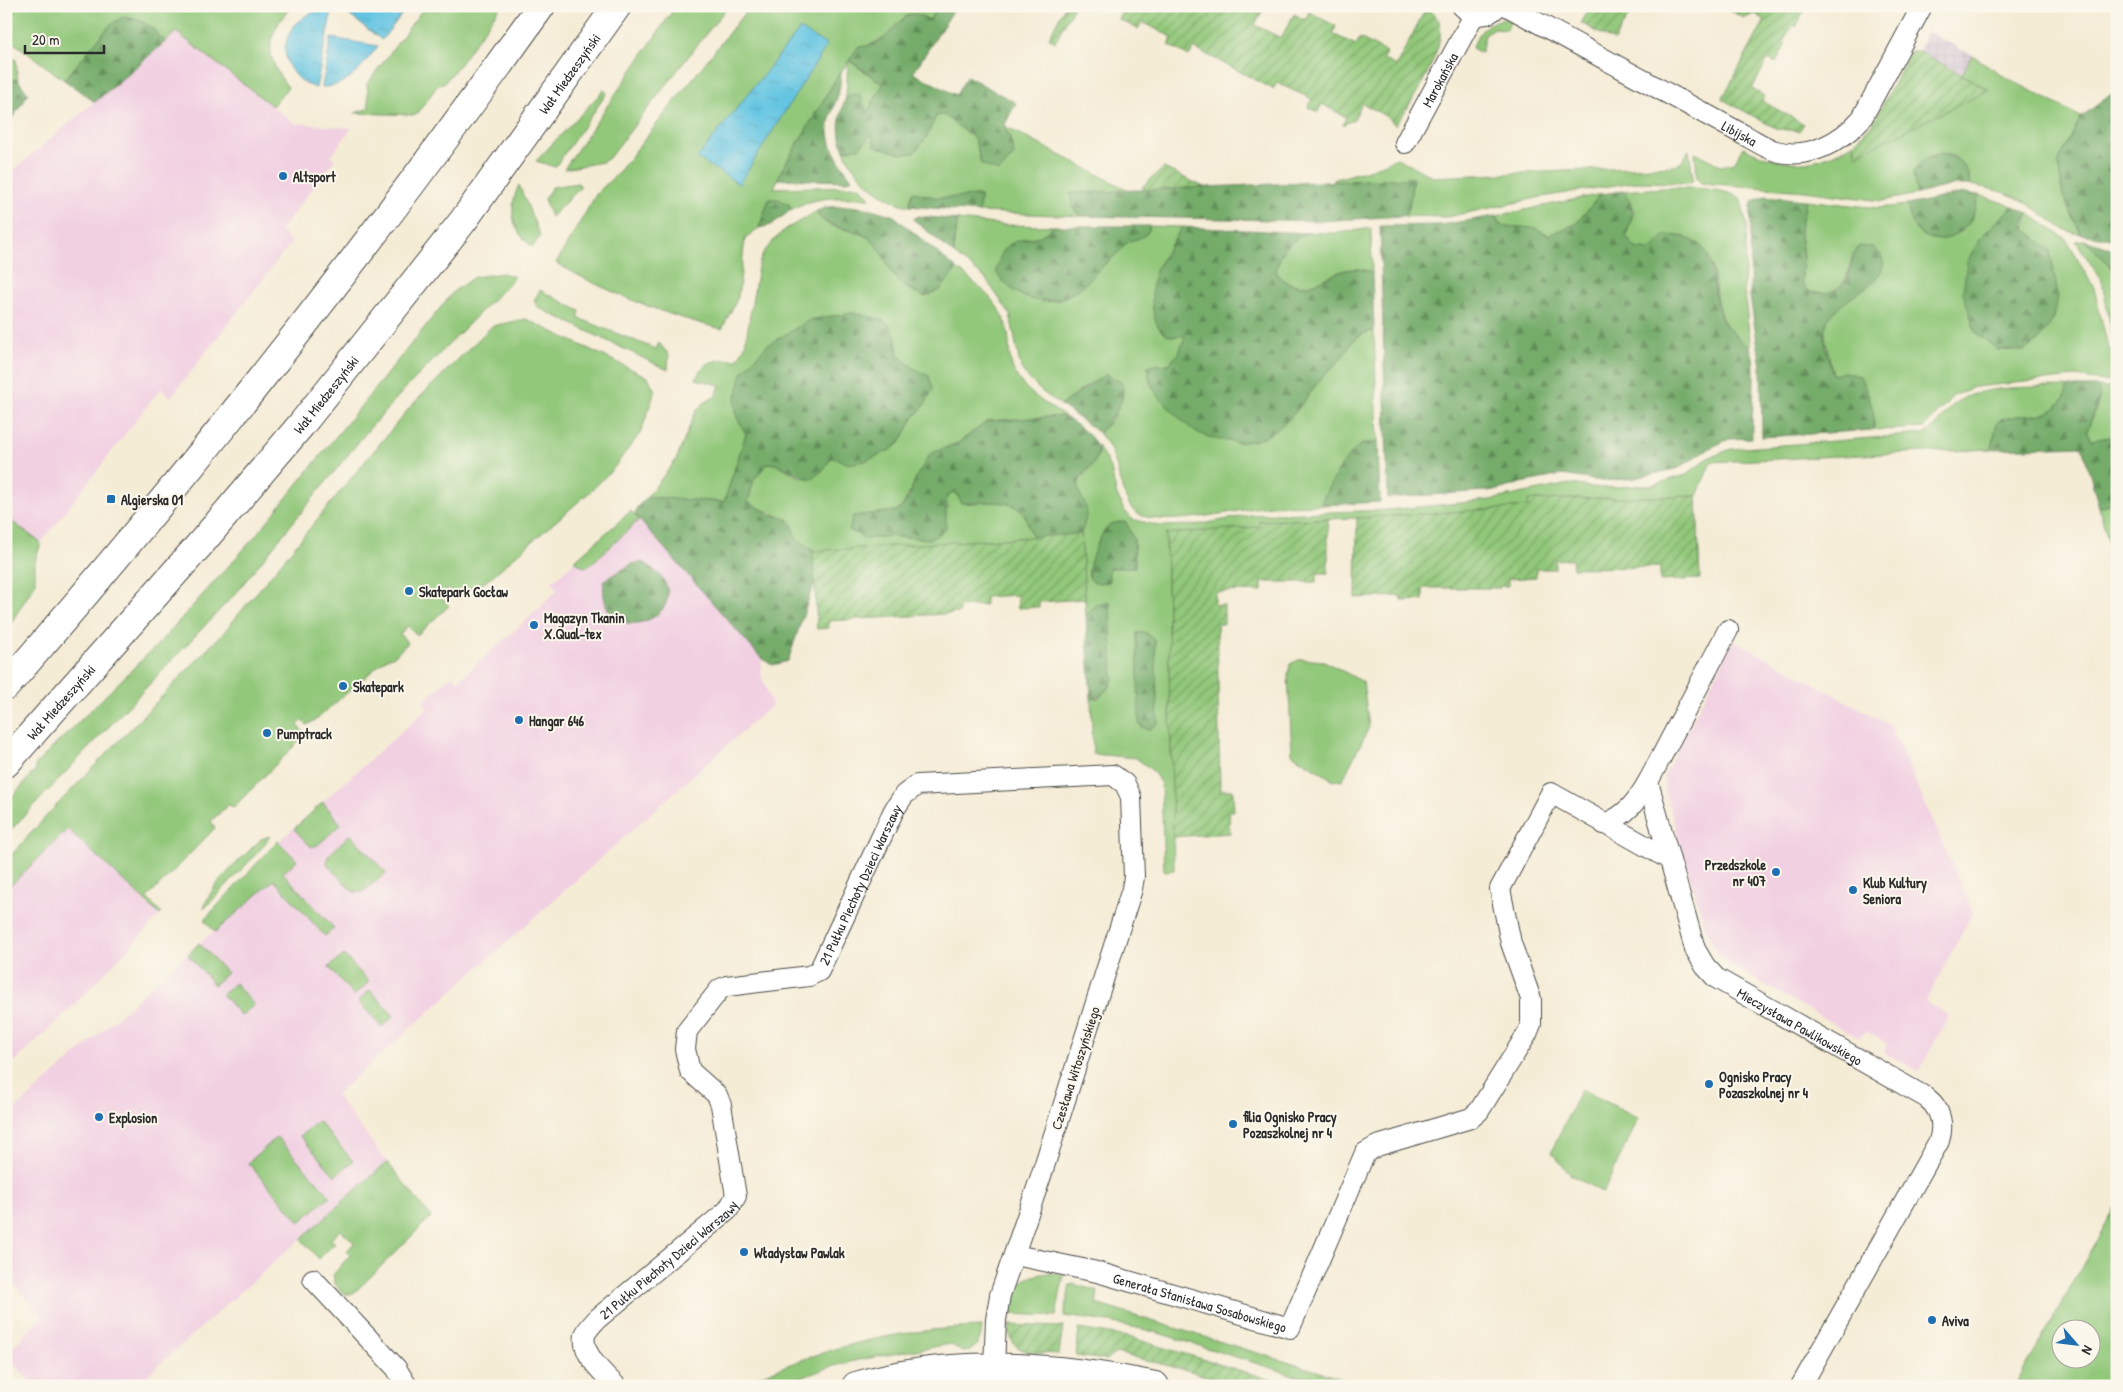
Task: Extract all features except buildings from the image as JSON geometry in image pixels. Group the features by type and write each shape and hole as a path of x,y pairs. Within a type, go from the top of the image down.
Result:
{"main road":[{"path":"6,686 137,534 287,349 440,146 541,6"},
{"name":"Wał Miedzeszyński","path":"6,763 250,486 396,308 463,221 617,6"},
{"path":"856,1386 876,1380 935,1370 994,1376 1066,1370 1155,1386"}],"street":[{"path":"1468,11 1491,12 1498,6"},
{"name":"Libijska","path":"1507,6 1744,135 1775,150 1794,153 1810,152 1826,146 1853,128 1862,118 1922,6"},
{"name":"Marokańska","path":"1405,143 1468,11"},
{"path":"1604,824 1612,821 1636,803 1728,630"},
{"name":"Czesława Witoszyńskiego","path":"994,1376 998,1306 1132,889 1134,877 1130,797 1125,784 1110,774"},
{"name":"21 Pułku Piechoty Dzieci Warszawy","path":"616,1386 588,1352 585,1344 587,1331 597,1319 728,1210 736,1196 721,1105 717,1095 690,1071 685,1049 687,1031 714,994 727,986 808,976 819,971 894,810 904,796 917,785 1110,774"},
{"name":"Mieczysława Pawlikowskiego","path":"1648,782 1690,936 1709,971 1764,1006 1927,1098 1932,1102 1942,1122 1939,1141 1801,1386"},
{"name":"Generała Stanisława Sosabowskiego","path":"1015,1255 1097,1272 1290,1328 1365,1154 1377,1146 1471,1118 1479,1112 1528,1034 1531,1024 1531,999 1511,943 1500,889 1551,793 1604,824"},
{"path":"1604,824 1669,859"},
{"path":"313,1279 396,1368 408,1386"}],"shaded area":[{"path":"1927,31 1972,55 1962,75 1919,51"},
{"path":"176,32 294,123 352,128 331,156 335,159 280,231 292,242 171,397 161,388 41,543 6,517 6,177"},
{"path":"631,511 762,659 761,674 772,705 336,1095 387,1162 135,1386 34,1386 6,1355 42,1316 6,1275 6,1118 199,943 214,932 204,920 278,842 428,708 423,702 428,697 453,675 458,681 544,604 557,590 552,582"},
{"path":"1734,640 1890,725 1973,912 1925,1002 1949,1015 1919,1071 1885,1053 1886,1043 1866,1031 1859,1038 1733,967 1716,952 1704,924 1665,792 1664,776"},
{"path":"68,828 160,915 78,1001 12,1064 6,1058 6,890"}],"green space":[{"path":"6,6 292,6 277,26 271,46 274,66 288,87 272,106 176,32 165,42 151,26 111,24 64,80 6,37"},
{"path":"425,6 501,6 459,65 445,82 438,85 416,115 355,113 369,108 367,84"},
{"path":"676,6 728,6 609,158 603,162 564,169"},
{"path":"750,6 937,6 930,20 921,16 906,16 888,36 868,46 849,61 883,84 867,113 860,95 846,97 848,61 782,169 774,188 860,186 870,198 819,200 800,205 791,210 791,207 769,199 759,228 745,239 738,297 722,329 679,317 637,302 596,284 556,263 597,193 618,173"},
{"path":"937,6 947,6 953,11 913,73 956,95 967,76 1016,103 1004,126 1010,138 1014,155 999,172 981,164 975,139 944,115 936,116 926,138 914,153 902,154 875,146 872,134 859,148 844,150 839,124 846,97 852,94 860,95 867,113 883,84 849,60 858,47 878,42 889,34 898,23 911,14 916,14 930,20"},
{"path":"1065,6 1074,6 1055,42 1049,38"},
{"path":"1112,6 1265,6 1255,25 1281,38 1294,14 1305,20 1309,12 1336,26 1333,34 1356,45 1360,38 1386,52 1383,59 1396,66 1426,8 1438,19 1441,31 1426,75 1410,104 1395,125 1389,118 1362,103 1354,119 1343,125 1346,117 1322,104 1318,112 1308,107 1312,99 1277,83 1273,89 1194,48 1189,56 1169,45 1172,37 1142,22 1138,29 1118,19 1122,11"},
{"path":"1605,6 1634,6 1614,41 1581,23 1590,8 1600,14"},
{"path":"1726,6 1807,6 1796,27 1793,25 1783,42 1786,44 1776,63 1768,59 1752,89 1764,96 1762,101 1804,124 1799,131 1777,129 1722,99 1765,20 1755,14 1744,18 1725,8"},
{"path":"123,17 142,22 165,42 95,102 64,80 111,24"},
{"path":"1506,19 1511,21 1506,30 1495,29 1485,35 1481,53 1472,48 1484,28 1493,22"},
{"path":"1911,51 1919,51 1989,90 1856,155 1854,143 1873,123"},
{"path":"6,52 16,60 18,80 6,79"},
{"path":"1972,55 2009,79 2081,117 2058,163 2063,196 2081,234 2066,230 2017,198 1970,185 1969,175 1954,156 1934,155 1922,163 1913,174 1917,194 1882,201 1805,191 1701,183 1697,178 1695,152 1721,166 1734,163 1743,147 1758,154 1786,162 1813,161 1840,151 1854,143 1854,151 1988,89 1962,75"},
{"path":"841,70 837,98 829,124 829,133 830,141 837,157 852,179 848,181 777,179"},
{"path":"6,79 18,80 28,94 6,128"},
{"path":"604,90 607,93 555,167 536,161"},
{"path":"2117,90 2117,240 2081,234 2063,196 2058,163 2081,117"},
{"path":"944,115 975,139 981,164 999,171 1014,155 1010,138 1004,126 1130,191 1071,193 1077,213 1081,216 979,212 980,196 938,198 913,192 909,206 889,199 870,186 854,169 844,150 851,150 872,134 876,146 902,154 926,138 936,116"},
{"path":"1689,150 1693,178 1691,183 1634,182 1542,197 1447,217 1404,216 1409,208 1413,178 1332,182 1332,180 1372,169 1397,158 1433,177 1675,166 1682,162"},
{"path":"1941,154 1953,157 1962,164 1969,178 1970,185 1952,185 1917,194 1913,174 1916,169 1927,158"},
{"path":"1164,168 1204,187 1146,190 1142,187"},
{"path":"1413,178 1409,208 1403,216 1321,221 1081,216 1073,209 1070,193"},
{"path":"578,183 580,188 551,217 544,199 552,187"},
{"path":"519,185 540,236 533,247 520,234 514,219 513,202"},
{"path":"1662,188 1715,190 1735,195 1741,200 1747,226 1744,289 1751,351 1733,335 1722,319 1717,301 1712,265 1684,236 1666,236 1650,250 1635,248 1626,236 1634,211 1623,191"},
{"path":"1623,191 1632,207 1626,236 1635,248 1650,250 1665,235 1685,238 1698,244 1706,253 1711,264 1717,305 1722,319 1752,353 1754,371 1752,438 1729,439 1706,450 1679,468 1635,478 1602,481 1562,475 1521,483 1498,490 1388,498 1380,226 1440,225 1496,216 1500,225 1535,228 1549,235 1576,224 1601,194"},
{"path":"913,192 938,198 980,196 979,212 909,206"},
{"path":"1964,193 1979,195 1972,218 1959,233 1952,237 1937,240 1923,236 1917,230 1910,218 1907,205"},
{"path":"1601,194 1576,224 1549,235 1534,228 1500,225 1496,216"},
{"path":"1979,195 2013,206 1980,238 2036,237 2025,229 2028,213 2066,239 2094,288 2107,343 2117,361 2117,383 2075,377 1974,387 1953,396 1924,428 1874,430 1875,420 1833,375 1825,336 1826,324 1831,312 1877,279 1853,253 1847,276 1837,288 1824,293 1811,292 1806,289 1802,281 1803,257 1800,230 1805,200 1878,208 1907,205 1915,229 1923,236 1961,232 1969,222"},
{"path":"1766,196 1805,200 1800,238 1803,257 1802,277 1804,287 1807,290 1827,293 1840,287 1847,278 1859,246 1873,247 1882,258 1883,267 1877,277 1833,313 1825,328 1826,348 1833,375 1844,372 1860,376 1873,409 1874,430 1762,437 1761,366 1750,297 1751,206 1753,201"},
{"path":"769,199 778,199 789,204 791,210 771,225 759,228"},
{"path":"849,206 872,209 894,216 957,269 940,290 925,297 907,288 895,276 878,247 868,237 856,231 824,221 819,217 817,211 827,207"},
{"path":"2013,206 2028,213 2024,223 2025,229 2050,250 2058,295 2054,319 2039,340 2024,351 1998,350 1975,332 1963,292 1967,262 1980,238"},
{"path":"817,211 820,218 826,223 864,235 870,239 879,248 898,281 925,297 957,269 974,282 989,296 1001,313 1008,333 1011,362 1018,378 1036,397 1064,416 988,421 958,443 930,454 902,507 896,511 853,516 866,539 890,536 908,538 948,507 946,502 949,494 955,492 962,503 994,502 1011,504 1017,507 1025,515 1033,537 813,551 795,537 792,524 748,502 754,479 768,463 777,464 801,478 823,470 832,457 865,461 890,450 900,443 913,418 924,406 929,376 913,368 898,356 895,333 852,313 809,320 735,400 736,415 746,434 724,502 647,497 676,460 696,411 704,403 716,396 720,385 696,379 699,372 707,364 717,360 737,360 745,346 758,267 763,253 786,229"},
{"path":"918,216 958,220 954,239 954,254 913,219"},
{"path":"958,220 1004,225 1054,226 1041,236 1022,239 1042,302 1060,300 1079,289 1125,244 1149,230 1149,226 1182,227 1157,267 1152,286 1186,335 1179,353 1169,364 1148,366 1150,385 1237,443 1249,441 1269,433 1286,422 1322,376 1336,364 1352,342 1360,335 1374,331 1378,443 1364,444 1348,459 1320,505 1270,506 1177,519 1158,519 1142,516 1132,509 1127,500 1111,452 1099,433 1113,419 1123,394 1092,382 1061,405 1041,391 1024,374 1019,360 1010,314 985,278 954,254 954,239"},
{"path":"1054,226 1149,226 1149,230 1144,236 1125,244 1079,289 1067,296 1056,299 1033,300 1013,290 996,272 1000,257 1006,248 1013,243 1037,237 1046,233"},
{"path":"1182,227 1309,233 1296,239 1286,248 1277,266 1276,274 1287,282 1298,286 1317,282 1346,270 1359,269 1372,272 1374,331 1356,338 1294,414 1272,433 1259,439 1244,442 1227,441 1198,433 1181,420 1156,393 1153,387 1148,366 1169,364 1179,353 1185,336 1170,336 1163,332 1154,316 1152,306 1155,274"},
{"path":"1371,228 1372,272 1359,269 1346,270 1308,285 1288,282 1276,274 1282,254 1290,243 1301,235 1311,232 1337,233"},
{"path":"2084,240 2104,259 2117,275 2117,346 2112,334 2102,281 2076,241"},
{"path":"2084,240 2117,250 2117,275 2104,259"},
{"path":"503,273 515,277 405,389 369,429 234,595 6,835 6,804 36,769 35,765 160,642 253,539 454,291 474,277"},
{"path":"540,290 580,311 578,318 656,349 659,343 669,355 668,370 539,308 534,301"},
{"path":"852,313 881,319 886,322 894,334 898,356 913,368 929,376 933,389 924,406 913,418 900,443 890,450 865,461 849,464 832,457 823,470 812,479 768,463 754,479 748,502 771,515 788,519 792,524 795,537 813,551 815,580 788,661 773,665 762,659 635,515 637,507 647,497 724,502 746,434 736,415 735,400 742,373 766,346 809,320"},
{"path":"526,319 648,377 655,391 641,432 613,469 592,490 484,583 469,589 458,599 448,589 440,596 449,606 417,635 408,626 400,634 408,643 393,657 387,658 317,719 307,725 302,720 298,725 303,732 299,741 234,807 228,805 211,821 215,828 147,898 162,913 160,915 68,829 6,890 6,861 52,810 224,632 411,406 492,326"},
{"path":"1106,374 1121,382 1123,389 1117,410 1099,433 1061,405"},
{"path":"2068,387 2065,398 2053,411 2034,417 2017,416 1997,422 1992,449 1711,462 1697,496 1529,500 1528,507 1357,518 1259,521 1259,527 1166,534 1174,870 1164,871 1161,784 1153,771 1136,758 1093,754 1091,699 1099,698 1110,687 1110,602 1093,608 1086,616 1081,534 1086,508 1078,492 1079,481 1098,455 1098,446 1111,469 1116,493 1124,510 1132,519 1160,526 1196,525 1250,515 1388,510 1490,500 1569,484 1600,488 1652,485 1686,475 1708,458 1731,449 1923,434 1934,427 1950,408 1960,400 1971,395 1998,389","holes":["1107,528 1134,540 1135,567 1109,568 1091,563","1137,633 1146,633 1155,641 1150,729 1141,727"]},
{"path":"2068,387 2098,387 2100,397 2087,431 2092,440 2117,436 2117,501 2099,507 2082,446 1992,449 1997,422 2018,416 2047,413 2056,408 2063,400"},
{"path":"2098,387 2117,389 2117,436 2092,440 2087,431 2098,403"},
{"path":"1064,416 1091,437 1098,450 1097,458 1082,475 1078,487 1086,511 1081,534 1033,537 1025,515 1017,507 1011,504 994,502 962,503 955,492 949,494 946,502 946,529 931,539 890,536 866,539 849,530 853,516 896,511 902,507 909,497 916,477 930,454 958,443 988,421"},
{"path":"1378,443 1380,502 1320,505 1332,481 1356,448 1362,444"},
{"path":"1697,496 1700,579 1660,581 1660,567 1573,568 1572,559 1555,560 1555,569 1536,569 1536,577 1508,579 1508,586 1500,586 1500,588 1423,588 1423,600 1401,601 1401,596 1356,598 1357,518 1528,507 1528,500"},
{"path":"2117,501 2117,574 2099,507"},
{"path":"631,511 639,520 590,565 584,567 574,561"},
{"path":"6,517 41,543 35,561 35,584 6,631"},
{"path":"1328,519 1328,573 1317,573 1317,582 1262,582 1262,591 1215,592 1215,605 1224,605 1224,624 1217,624 1220,790 1233,790 1234,811 1229,811 1230,833 1173,837 1166,534 1258,527 1259,521"},
{"path":"1126,522 1134,540 1135,567 1109,568 1109,582 1099,583 1092,581 1089,575 1089,568 1094,551 1103,534 1110,525"},
{"path":"1081,534 1085,599 1039,602 1039,607 1018,608 1017,595 985,597 985,605 959,607 959,613 829,621 829,628 817,629 813,551"},
{"path":"643,562 663,579 668,596 662,610 649,620 632,623 617,619 606,605 604,580 632,564"},
{"path":"1110,602 1113,679 1105,692 1099,697 1091,699 1086,616 1096,605"},
{"path":"1137,633 1146,633 1155,641 1158,723 1150,729 1145,729 1139,723"},
{"path":"1301,659 1324,661 1363,682 1369,727 1342,781 1333,780 1292,754 1288,675 1290,664"},
{"path":"323,802 341,824 318,845 311,847 294,829"},
{"path":"350,834 386,873 363,892 353,892 327,864 328,856"},
{"path":"270,836 261,849 204,909 212,891 228,872 261,839"},
{"path":"278,841 297,860 283,873 334,928 325,936 274,880 215,932 204,920"},
{"path":"199,943 227,973 214,985 188,955"},
{"path":"344,955 369,982 354,996 329,967"},
{"path":"235,983 254,1005 241,1016 222,994"},
{"path":"370,990 394,1016 382,1027 358,1001"},
{"path":"1581,1089 1639,1118 1603,1193 1570,1174 1551,1152"},
{"path":"318,1121 353,1161 335,1176 300,1136"},
{"path":"277,1137 330,1196 300,1222 248,1163"},
{"path":"387,1162 431,1217 353,1294 344,1294 335,1284 333,1275 350,1255 347,1251 354,1243 341,1230 331,1239 335,1243 319,1259 301,1239"},
{"path":"2117,1204 2117,1379 2112,1386 2015,1386 2050,1324 2050,1370 2100,1370 2100,1320 2052,1320"},
{"path":"1048,1273 1064,1274 1056,1316 1007,1314 1010,1297 1018,1284 1031,1277"},
{"path":"1073,1284 1098,1291 1096,1304 1366,1386 1329,1386 1155,1332 1109,1322 1064,1316 1070,1285"},
{"path":"1009,1325 1063,1327 1059,1354 1025,1351 1018,1348 1013,1343"},
{"path":"982,1327 981,1336 977,1344 967,1351 962,1352 951,1344 858,1360 830,1367 780,1386 736,1386 797,1361 856,1343 916,1332"},
{"path":"1079,1329 1129,1337 1292,1386 1237,1386 1190,1371 1116,1353 1106,1360 1076,1356"}],"water":[{"path":"337,6 408,6 382,40"},
{"path":"320,10 332,10 316,88 302,81 292,71 287,60 285,48 288,36 295,25 306,16"},
{"path":"800,29 827,45 739,184 697,158"},
{"path":"331,38 378,46 361,67 348,79 332,86 322,87"}],"place":[{"name":"Altsport","path":"283,176"},
{"name":"Algierska 01","path":"111,499"},
{"name":"Skatepark Gocław","path":"409,591"},
{"name":"Magazyn Tkanin X.Qual-tex","path":"534,625"},
{"name":"Skatepark","path":"343,686"},
{"name":"Hangar 646","path":"519,720"},
{"name":"Pumptrack","path":"267,733"},
{"name":"Przedszkole nr 407","path":"1776,872"},
{"name":"Klub Kultury Seniora","path":"1853,890"},
{"name":"Ognisko Pracy Pozaszkolnej nr 4","path":"1709,1084"},
{"name":"Explosion","path":"99,1117"},
{"name":"filia Ognisko Pracy Pozaszkolnej nr 4","path":"1233,1124"},
{"name":"Władysław Pawlak","path":"744,1252"},
{"name":"Aviva","path":"1932,1320"}]}
